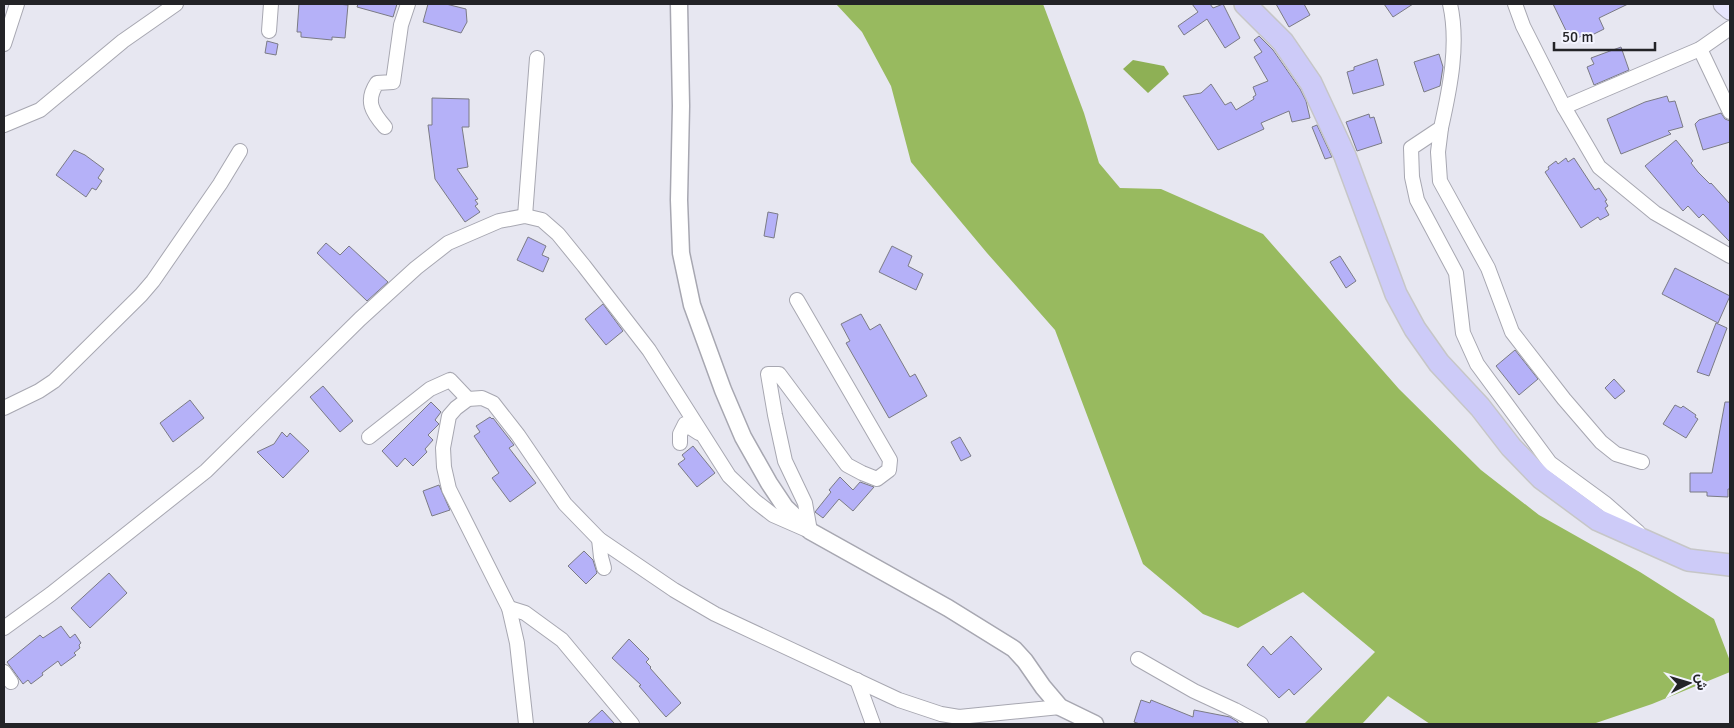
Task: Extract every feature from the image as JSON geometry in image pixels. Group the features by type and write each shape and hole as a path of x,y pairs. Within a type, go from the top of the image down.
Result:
{"main road":[{"path":"1245,4 1283,42 1312,83 1345,156 1396,294 1415,329 1439,363 1480,407 1511,447 1541,478 1598,520 1688,560 1730,565"},
{"path":"1723,4 1730,10"}],"street":[{"path":"4,44 17,4"},
{"path":"4,126 40,110 123,41 176,4"},
{"path":"269,31 271,4"},
{"path":"385,127 372,112 371,92 377,83 393,82 401,25 408,4"},
{"path":"679,4 681,39 679,200 682,253 692,306 723,390 743,437 785,508 810,531"},
{"path":"1450,4 1453,15 1453,40 1450,88 1438,152 1440,181 1488,268 1512,332 1601,442 1616,454 1642,462"},
{"path":"1515,4 1523,26 1564,108 1599,167 1655,213 1730,256"},
{"path":"1564,108 1700,49 1730,28"},
{"path":"1700,49 1730,112"},
{"path":"526,216 537,58"},
{"path":"1441,128 1411,148 1412,177 1417,200 1456,273 1462,333 1477,364 1550,463 1606,504 1652,544"},
{"path":"4,408 39,391 54,381 141,295 160,271 220,184 240,151"},
{"path":"4,628 51,594 206,471 360,320 416,268 448,243 499,221 526,216 542,220 558,234 584,266 648,350 729,476 756,501 773,515 810,531 948,608 1014,649 1025,660 1043,687 1060,706 1095,724"},
{"path":"797,300 890,460 889,470 877,479 862,474 847,465 779,374 768,374 774,415 785,461 805,503 810,531"},
{"path":"369,437 430,389 450,380 468,399"},
{"path":"526,724 517,643 509,608 452,496 444,467 442,448 450,416 456,408 468,399 482,398 493,403 565,504 599,539 674,590 715,614 899,700 941,714 959,717 1060,706"},
{"path":"680,443 680,434 685,424 702,435"},
{"path":"599,539 604,568"},
{"path":"509,608 525,613 562,640 632,724"},
{"path":"1138,660 1194,691 1236,710 1261,724"},
{"path":"856,680 873,724"}],"shaded area":[{"path":"836,4 1043,4 1084,113 1099,163 1120,188 1161,189 1263,234 1399,389 1481,470 1539,515 1640,572 1714,619 1730,661 1730,672 1652,704 1593,724 1430,724 1388,696 1362,724 1304,724 1375,652 1303,592 1238,628 1203,614 1143,564 1055,330 987,253 911,162 891,86 862,32"},
{"path":"1133,60 1164,66 1169,74 1148,93 1123,69"}],"building":[{"path":"299,4 348,5 345,38 332,37 332,40 301,37 301,32 297,32"},
{"path":"358,4 397,4 393,17 357,7"},
{"path":"428,4 446,4 466,9 467,22 461,33 423,22"},
{"path":"1192,4 1210,4 1213,8 1223,4 1240,38 1225,48 1207,19 1184,35 1178,26 1198,12"},
{"path":"1276,4 1304,4 1310,15 1289,27"},
{"path":"1384,4 1413,4 1393,17"},
{"path":"1553,4 1628,4 1599,18 1604,29 1588,37 1586,34 1571,41"},
{"path":"1259,36 1273,50 1300,89 1306,101 1310,118 1292,122 1289,111 1261,123 1264,129 1218,150 1183,96 1201,93 1211,84 1225,105 1231,102 1236,110 1254,99 1253,97 1256,95 1253,87 1268,81 1254,57 1262,52 1254,40"},
{"path":"267,41 278,44 276,55 265,53"},
{"path":"1621,47 1629,70 1594,85 1587,67 1594,64 1591,58"},
{"path":"1439,54 1443,67 1440,86 1424,92 1414,62"},
{"path":"1377,59 1384,85 1353,94 1347,72 1354,70 1354,67"},
{"path":"1667,96 1669,102 1675,101 1683,127 1668,131 1671,134 1621,154 1607,119 1645,102"},
{"path":"432,98 469,99 469,127 462,127 468,167 457,169 478,199 475,200 478,204 475,206 480,212 465,222 435,179 428,125 432,125"},
{"path":"1721,113 1725,119 1730,121 1730,142 1703,150 1695,124 1699,120"},
{"path":"1369,114 1370,118 1374,117 1382,143 1357,151 1346,122"},
{"path":"1317,125 1332,157 1325,159 1312,127"},
{"path":"1676,140 1693,161 1691,163 1698,172 1730,204 1730,242 1703,214 1699,218 1688,206 1683,211 1645,166"},
{"path":"74,150 85,155 104,169 98,178 102,181 96,190 92,188 86,197 56,175"},
{"path":"1566,158 1568,162 1574,158 1595,190 1599,188 1607,200 1605,201 1608,206 1605,208 1609,215 1600,220 1598,217 1581,228 1545,172 1556,161 1558,164"},
{"path":"768,212 778,214 774,238 764,236"},
{"path":"528,237 546,246 542,255 549,258 543,272 517,260"},
{"path":"326,243 340,255 349,246 388,282 367,301 317,253"},
{"path":"892,246 912,256 908,266 923,274 916,290 879,272"},
{"path":"1340,256 1356,281 1346,288 1330,262"},
{"path":"1675,268 1730,296 1718,323 1662,294"},
{"path":"603,304 623,331 606,345 585,319"},
{"path":"861,314 870,330 880,324 910,377 915,374 927,396 889,418 846,343 850,341 841,324"},
{"path":"1716,323 1727,328 1709,376 1697,372"},
{"path":"1515,350 1538,379 1519,395 1496,366"},
{"path":"1614,379 1625,391 1615,399 1605,388"},
{"path":"323,386 353,421 340,432 310,397"},
{"path":"190,400 204,418 173,442 160,423"},
{"path":"431,402 441,412 435,420 439,424 428,435 433,440 425,449 427,452 413,466 405,458 397,467 382,451"},
{"path":"1725,402 1730,402 1730,489 1728,489 1728,497 1707,496 1707,492 1690,492 1690,473 1712,473"},
{"path":"1675,405 1681,408 1683,406 1696,415 1695,417 1698,419 1686,438 1663,424"},
{"path":"490,417 493,418 514,445 509,448 536,483 510,502 492,478 499,473 474,436 480,432 476,426"},
{"path":"282,432 287,437 290,433 309,451 283,478 257,452 274,444"},
{"path":"960,437 971,456 961,461 951,442"},
{"path":"693,446 715,473 697,487 678,464 685,459 682,455"},
{"path":"840,477 853,490 860,482 874,487 853,511 839,499 823,518 815,512"},
{"path":"439,485 450,510 432,516 423,491"},
{"path":"584,551 593,560 597,573 586,584 568,566"},
{"path":"109,573 127,593 90,628 71,608"},
{"path":"61,626 70,638 75,634 81,643 79,645 80,648 74,653 76,655 61,666 58,661 31,684 28,680 23,684 7,662 40,635 43,638"},
{"path":"1291,636 1322,669 1294,695 1289,689 1279,698 1247,665 1263,646 1271,655"},
{"path":"629,639 649,659 646,662 650,668 681,703 666,717 639,686 641,685 612,658"},
{"path":"1141,700 1150,703 1151,700 1193,717 1194,710 1230,717 1238,722 1238,724 1140,724 1134,722"},
{"path":"602,710 615,724 587,724"}]}
